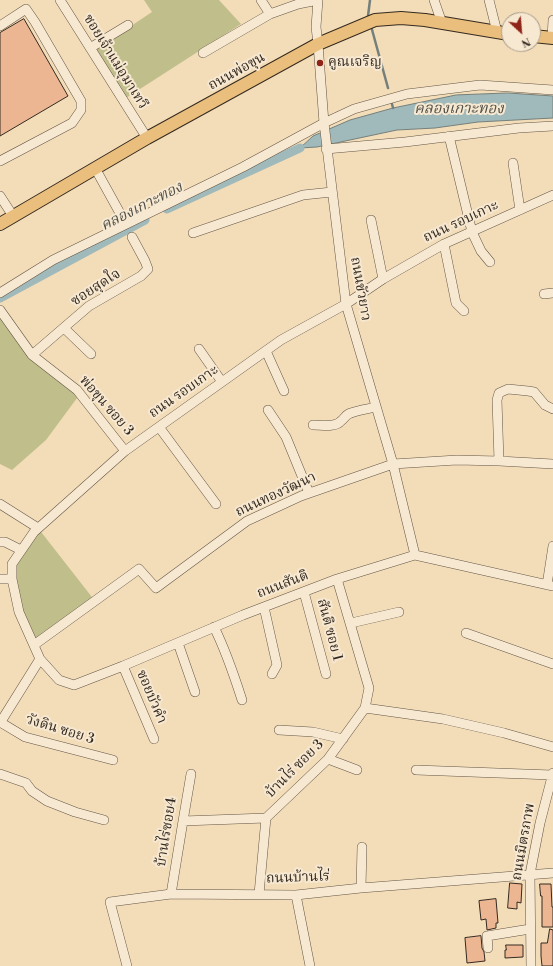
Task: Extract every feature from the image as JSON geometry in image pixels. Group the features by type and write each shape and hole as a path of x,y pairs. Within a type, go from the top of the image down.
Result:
{"main road":[{"name":"ถนนพ่อขุน","path":"1,222 14,216 147,138 318,44 369,22 401,18 425,20 501,33"},
{"path":"541,37 552,38"}],"street":[{"name":"ซอยเจ้าแม่อุมาเทวี","path":"60,0 147,138"},
{"path":"261,0 270,14"},
{"path":"204,53 270,14 298,4 318,0"},
{"name":"ถนนขัวยาว","path":"318,0 316,27 326,149 346,304 393,464 415,555"},
{"path":"434,0 442,23"},
{"path":"489,0 501,28"},
{"path":"0,26 26,9 81,101 81,110 72,123 0,161"},
{"path":"552,38 553,20"},
{"path":"90,48 128,25"},
{"path":"0,293 53,260 243,167 324,123 354,109 407,94 480,85 553,90"},
{"path":"326,149 519,128 553,126"},
{"path":"449,136 472,232 481,251 490,262"},
{"path":"513,164 520,210"},
{"path":"95,168 126,224"},
{"path":"193,233 304,196 332,192"},
{"name":"ถนน รอบเกาะ","path":"40,659 19,612 12,579 12,564 38,528 125,450 281,340 346,304 383,279 444,244 553,195"},
{"path":"0,196 14,216"},
{"path":"371,220 383,279"},
{"name":"ซอยสุดใจ","path":"32,355 89,306 141,276 148,269 132,237"},
{"path":"444,244 456,303 464,311"},
{"name":"พ่อขุน ซอย 3","path":"0,310 32,355 77,390 125,450"},
{"path":"64,328 91,354"},
{"path":"199,349 222,382"},
{"path":"266,351 284,391"},
{"path":"499,461 497,400 499,393 508,390 534,392 545,405 553,409"},
{"path":"313,425 329,426 337,424 341,422 349,413 376,407"},
{"path":"268,410 286,437 309,493"},
{"path":"159,427 216,504"},
{"name":"ถนนทองวัฒนา","path":"34,645 139,569 156,588 247,521 309,493 393,464 457,460 553,464"},
{"path":"0,504 38,528"},
{"path":"0,542 5,542 21,550"},
{"path":"550,585 553,546"},
{"name":"ถนนสันติ","path":"40,659 59,680 74,685 123,666 214,627 337,579 415,555 550,585"},
{"path":"0,579 12,579"},
{"name":"บ้านไร่ ซอย 3","path":"258,894 266,818 328,759 365,708 369,688 337,579"},
{"name":"สันติ ซอย 1","path":"304,592 326,674"},
{"path":"264,607 277,665 272,674"},
{"path":"351,623 400,612"},
{"path":"214,627 223,644 242,700"},
{"path":"466,633 553,664"},
{"path":"178,643 194,692"},
{"path":"0,723 40,659"},
{"name":"ซอยบัวคำ","path":"123,666 154,739"},
{"path":"365,708 443,720 504,733 553,747"},
{"name":"วังดิน ซอย 3","path":"0,723 25,737 113,760"},
{"path":"279,730 313,732 343,739"},
{"path":"328,759 357,770"},
{"path":"416,770 553,774"},
{"path":"0,774 26,783 32,792 47,800 75,812 104,820"},
{"name":"บ้านไร่ซอย4","path":"171,894 191,774"},
{"name":"ถนนมิตรภาพ","path":"531,966 530,874 540,823 553,774"},
{"path":"183,820 266,818"},
{"path":"361,888 362,847"},
{"name":"ถนนบ้านไร่","path":"127,966 110,902 171,894 296,895 361,888 553,873"},
{"path":"296,895 310,966"},
{"path":"488,948 487,936 501,930 530,929"}],"shaded area":[{"path":"144,0 219,0 241,24 126,98 95,50 152,12"},
{"path":"0,312 30,356 80,394 46,440 12,470 0,464"},
{"path":"38,528 95,601 34,645 12,579 21,550"}],"water":[{"name":"คลองเกาะทอง","path":"508,93 553,96 553,118 478,122 435,128 397,130 317,147 300,148 313,136 350,120 393,108 456,95"}],"building":[{"path":"24,19 68,96 0,136 0,33"},
{"path":"510,883 522,884 521,903 517,902 517,909 508,908"},
{"path":"540,884 551,884 553,927 542,927 542,896"},
{"path":"496,899 498,923 496,923 496,928 487,930 486,919 481,920 479,901"},
{"path":"550,929 553,930 553,966 542,966 541,943 547,943"},
{"path":"481,936 485,961 467,963 465,938"},
{"path":"506,945 523,945 523,957 505,958"}],"waterway":[{"path":"369,19 370,0"},
{"path":"371,26 388,88"},
{"path":"392,104 393,108"},
{"name":"คลองเกาะทอง","path":"167,209 300,148"},
{"name":"คลองเกาะทอง","path":"0,298 145,220"}],"place":[{"name":"คูณเจริญ","path":"320,63"}]}
